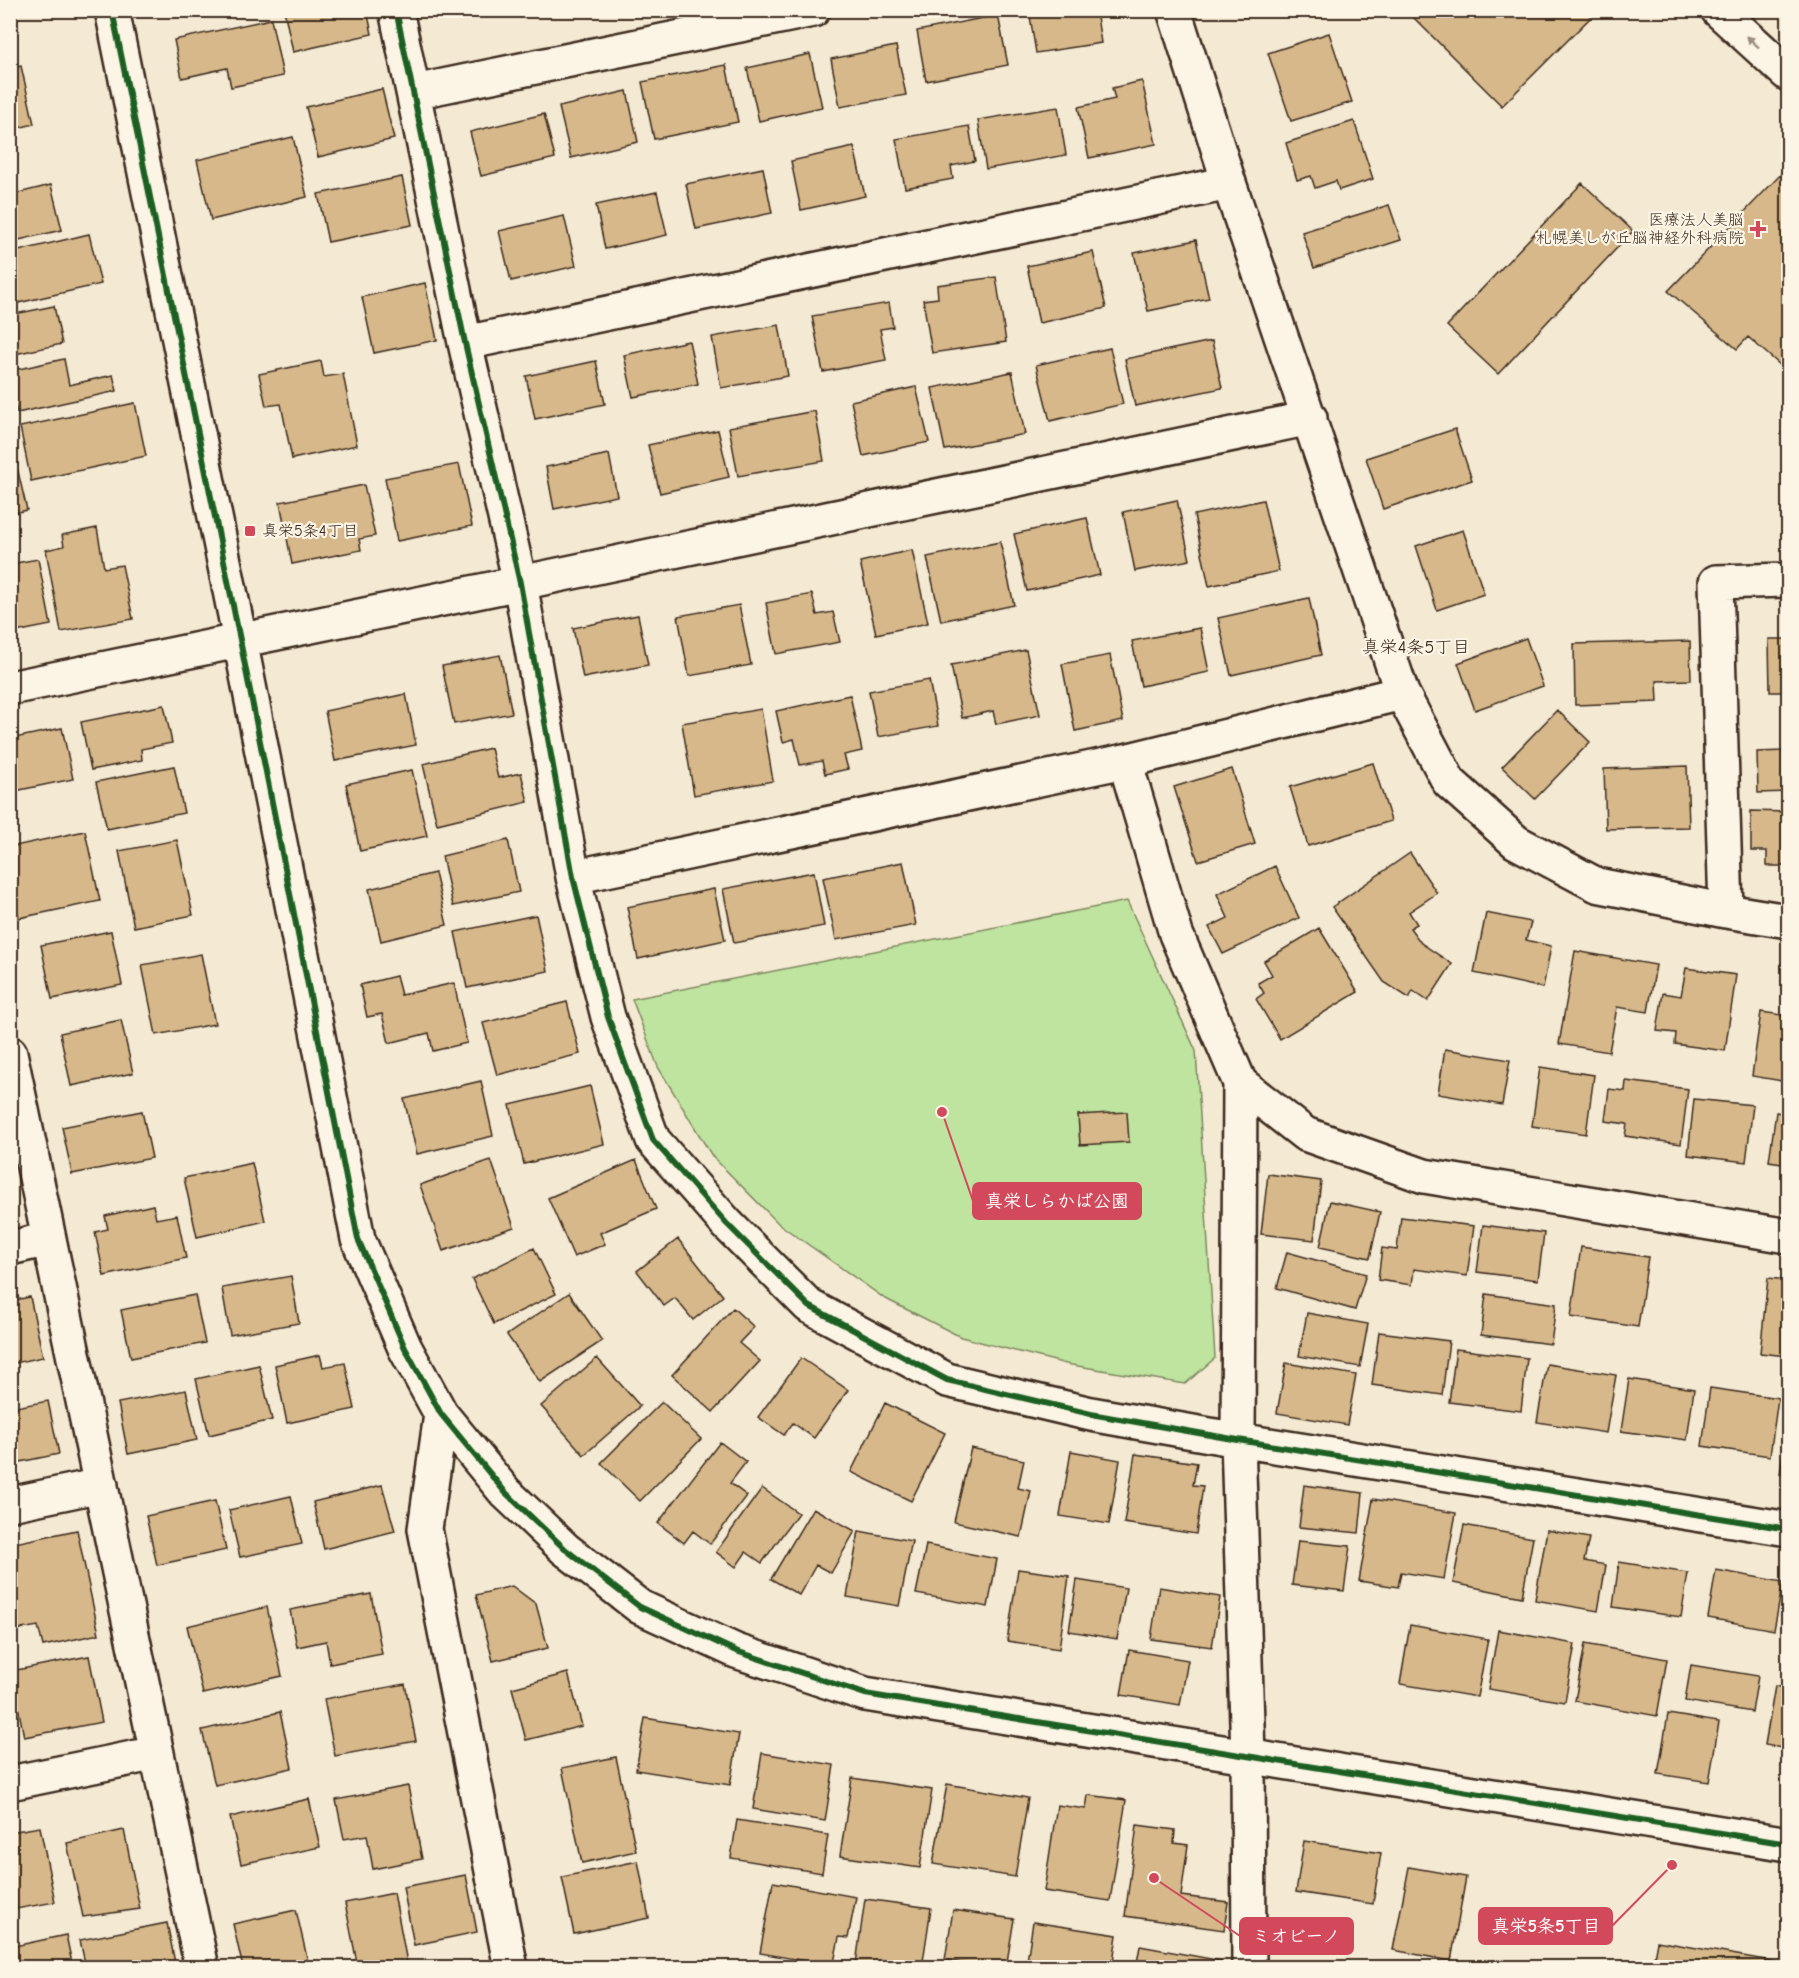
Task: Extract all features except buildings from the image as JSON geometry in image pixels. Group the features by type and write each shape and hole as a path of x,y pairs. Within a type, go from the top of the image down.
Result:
{"street":[{"path":"112,10 240,640 358,1239 405,1348 441,1414 505,1492 565,1549 640,1607 736,1651 865,1694 1788,1844"},
{"path":"396,10 465,343 520,584 573,877 608,1017 653,1140 727,1224 809,1305 947,1380 1090,1414 1788,1529"},
{"path":"414,92 813,10"},
{"path":"1174,10 1229,183 1402,693 1449,782 1516,842 1597,885 1788,921"},
{"path":"1718,10 1788,74"},
{"path":"465,343 1229,183"},
{"path":"10,688 520,584 1310,418"},
{"path":"1726,911 1716,582 1788,580"},
{"path":"573,877 1125,760 1402,693"},
{"path":"1125,760 1176,934 1240,1083 1238,1440 1248,1755 1249,1968"},
{"path":"10,1053 202,1968"},
{"path":"1240,1083 1305,1134 1424,1176 1788,1236"},
{"path":"10,1248 50,1239"},
{"path":"441,1414 425,1529 511,1968"},
{"path":"10,1504 101,1485"},
{"path":"10,1783 157,1753"}],"green space":[{"path":"1127,901 1196,1051 1215,1358 1185,1384 1066,1364 961,1337 884,1298 779,1224 712,1156 658,1067 632,999"}],"cycle path":[{"path":"112,10 240,640 358,1239 405,1348 441,1414 505,1492 565,1549 640,1607 736,1651 865,1694 1788,1844"},
{"path":"396,10 465,343 520,583 573,877 608,1017 653,1140 727,1224 809,1306 947,1380 1091,1414 1788,1529"}],"place":[{"name":"医療法人美脳 札幌美しが丘脳神経外科病院","path":"1758,229"},
{"name":"真栄5条4丁目","path":"250,531"},
{"name":"真栄しらかば公園","path":"942,1112"},
{"name":"真栄5条5丁目","path":"1672,1865"},
{"name":"ミオビーノ","path":"1154,1878"}],"district":[{"name":"真栄4条5丁目","path":"1416,647"}]}
